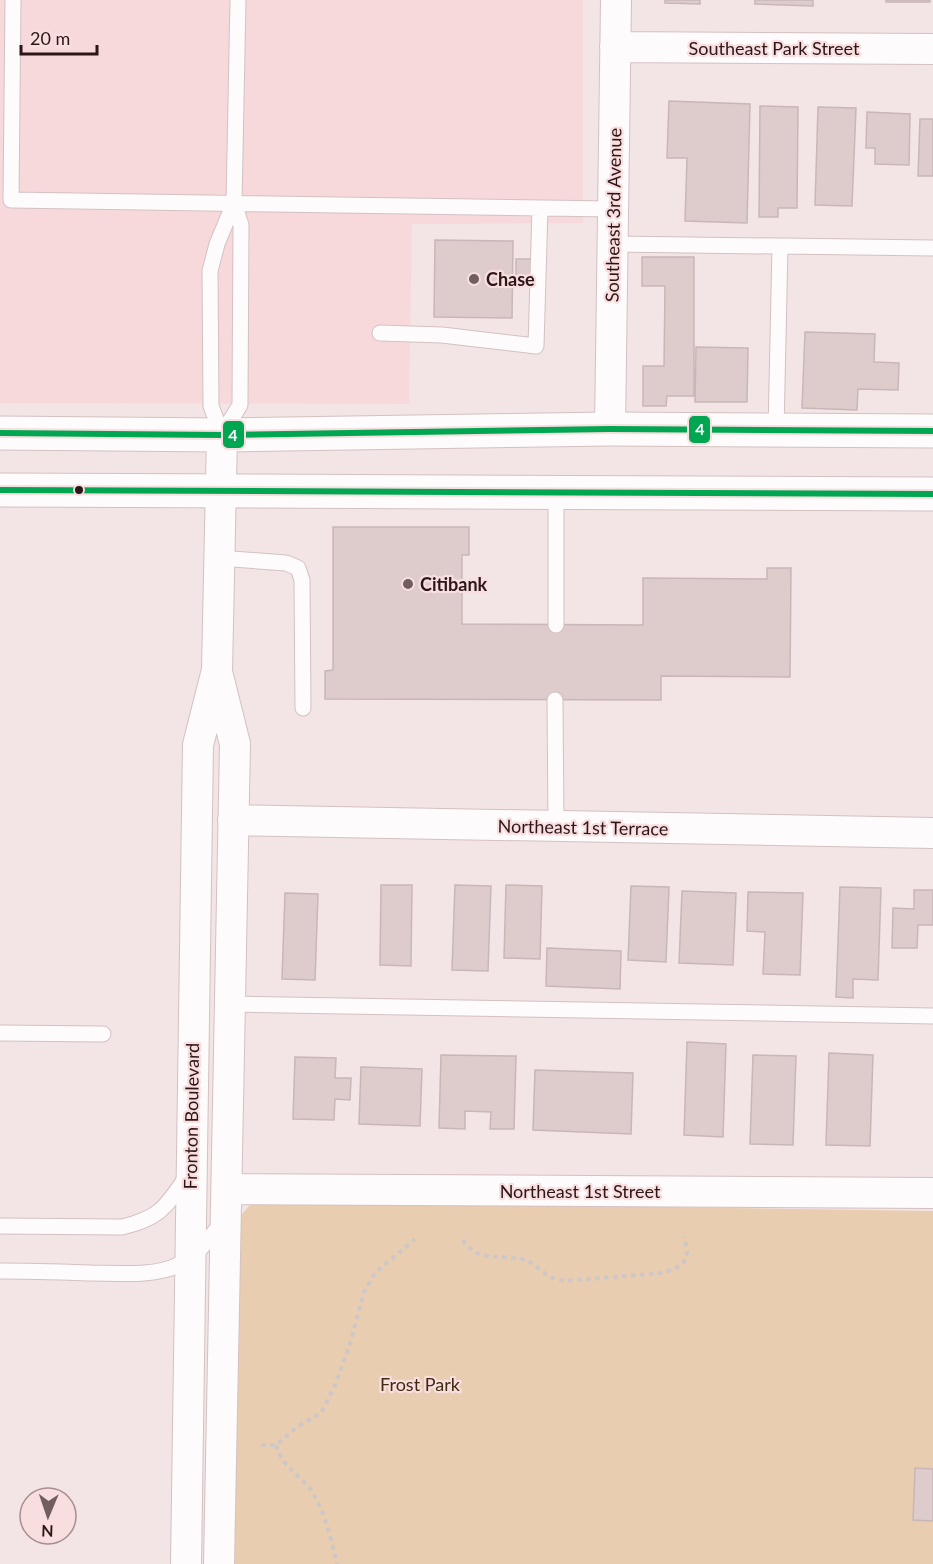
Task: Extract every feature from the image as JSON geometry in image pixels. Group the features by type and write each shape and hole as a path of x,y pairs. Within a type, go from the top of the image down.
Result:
{"main road":[{"path":"0,433 222,435 610,429 933,431"},
{"path":"0,490 933,494"}],"street":[{"name":"Southeast 3rd Avenue","path":"610,429 616,0"},
{"name":"Southeast Park Street","path":"615,47 933,49"},
{"name":"Fronton Boulevard","path":"186,1564 198,745 217,670 222,435"},
{"name":"Fronton Boulevard","path":"217,670 235,744 219,1564"},
{"name":"Northeast 1st Terrace","path":"233,820 933,833"},
{"name":"Northeast 1st Street","path":"227,1189 933,1193"}],"lane":[{"path":"13,0 11,200 612,209"},
{"path":"222,435 240,405 241,225 234,203 238,0"},
{"path":"222,435 211,406 210,271 217,244 234,203"},
{"path":"380,333 442,335 536,346 540,208"},
{"path":"612,244 933,248"},
{"path":"776,430 780,246"},
{"path":"556,493 556,625"},
{"path":"219,558 286,563 298,568 303,580 303,708"},
{"path":"555,700 556,826"},
{"path":"230,1004 933,1016"},
{"path":"0,1033 103,1034"},
{"path":"0,1226 122,1227 141,1222 156,1215 171,1199 190,1171"},
{"path":"0,1271 129,1273 149,1272 176,1266 189,1259 203,1246 226,1218"}],"path":[{"path":"463,1240 466,1246 476,1253 488,1257 524,1259 538,1266 554,1279 570,1280 661,1274 672,1270 682,1265 688,1254 683,1237"},
{"path":"261,1445 276,1445 297,1427 321,1413 339,1375 364,1292 375,1273 415,1239"},
{"path":"276,1445 280,1457 310,1490 323,1515 337,1564"}],"shaded area":[{"path":"0,0 583,0 583,223 412,224 409,404 0,403"}],"green space":[{"name":"Frost Park","path":"262,1201 933,1211 933,1564 232,1564 237,1220 249,1206"}],"building":[{"path":"665,0 700,0 700,4 665,3"},
{"path":"755,0 813,0 813,6 755,4"},
{"path":"886,0 930,0 930,2 886,2"},
{"path":"669,101 750,104 747,223 685,221 687,158 667,158"},
{"path":"760,106 798,107 797,208 778,208 778,217 759,217"},
{"path":"818,107 856,108 852,206 815,205"},
{"path":"867,112 910,114 909,165 875,164 875,148 866,148"},
{"path":"920,119 933,119 933,176 918,176"},
{"name":"Chase","path":"435,240 513,241 512,318 434,317"},
{"path":"642,257 694,257 694,396 667,396 666,406 643,406 643,366 664,366 665,286 642,286"},
{"path":"516,259 542,259 542,284 516,284"},
{"path":"805,332 875,334 874,362 899,363 898,390 858,389 857,410 802,408"},
{"path":"696,347 748,348 747,402 695,402"},
{"path":"333,527 469,527 469,555 462,555 462,624 643,625 643,578 767,579 767,568 791,568 790,677 661,676 661,700 325,699 325,671 333,670"},
{"path":"381,885 412,885 411,966 380,965"},
{"path":"455,885 491,886 488,971 452,970"},
{"path":"506,885 542,886 540,959 504,958"},
{"path":"631,886 669,887 666,962 628,960"},
{"path":"840,887 881,888 878,980 853,979 853,998 836,997"},
{"path":"914,890 933,890 933,925 918,925 917,948 892,948 893,908 914,909"},
{"path":"682,891 736,893 733,965 679,963"},
{"path":"748,892 803,893 800,975 763,974 765,932 747,931"},
{"path":"285,893 318,894 315,980 282,979"},
{"path":"547,948 621,951 620,989 546,986"},
{"path":"687,1042 726,1044 723,1137 684,1135"},
{"path":"829,1053 873,1055 870,1146 826,1145"},
{"path":"441,1055 516,1056 514,1129 490,1129 491,1112 465,1111 465,1129 439,1128"},
{"path":"753,1055 796,1056 793,1145 750,1144"},
{"path":"295,1057 336,1058 335,1078 351,1078 350,1100 335,1099 334,1120 293,1119"},
{"path":"361,1067 422,1069 420,1126 359,1124"},
{"path":"535,1070 633,1073 631,1134 533,1130"},
{"path":"915,1468 933,1469 933,1521 913,1520"}],"transit line":[{"name":"4","path":"0,433 222,435 610,429 933,431"},
{"name":"4","path":"0,490 933,494"}],"place":[{"name":"Chase","path":"474,279"},
{"name":"Citibank","path":"408,584"}]}
